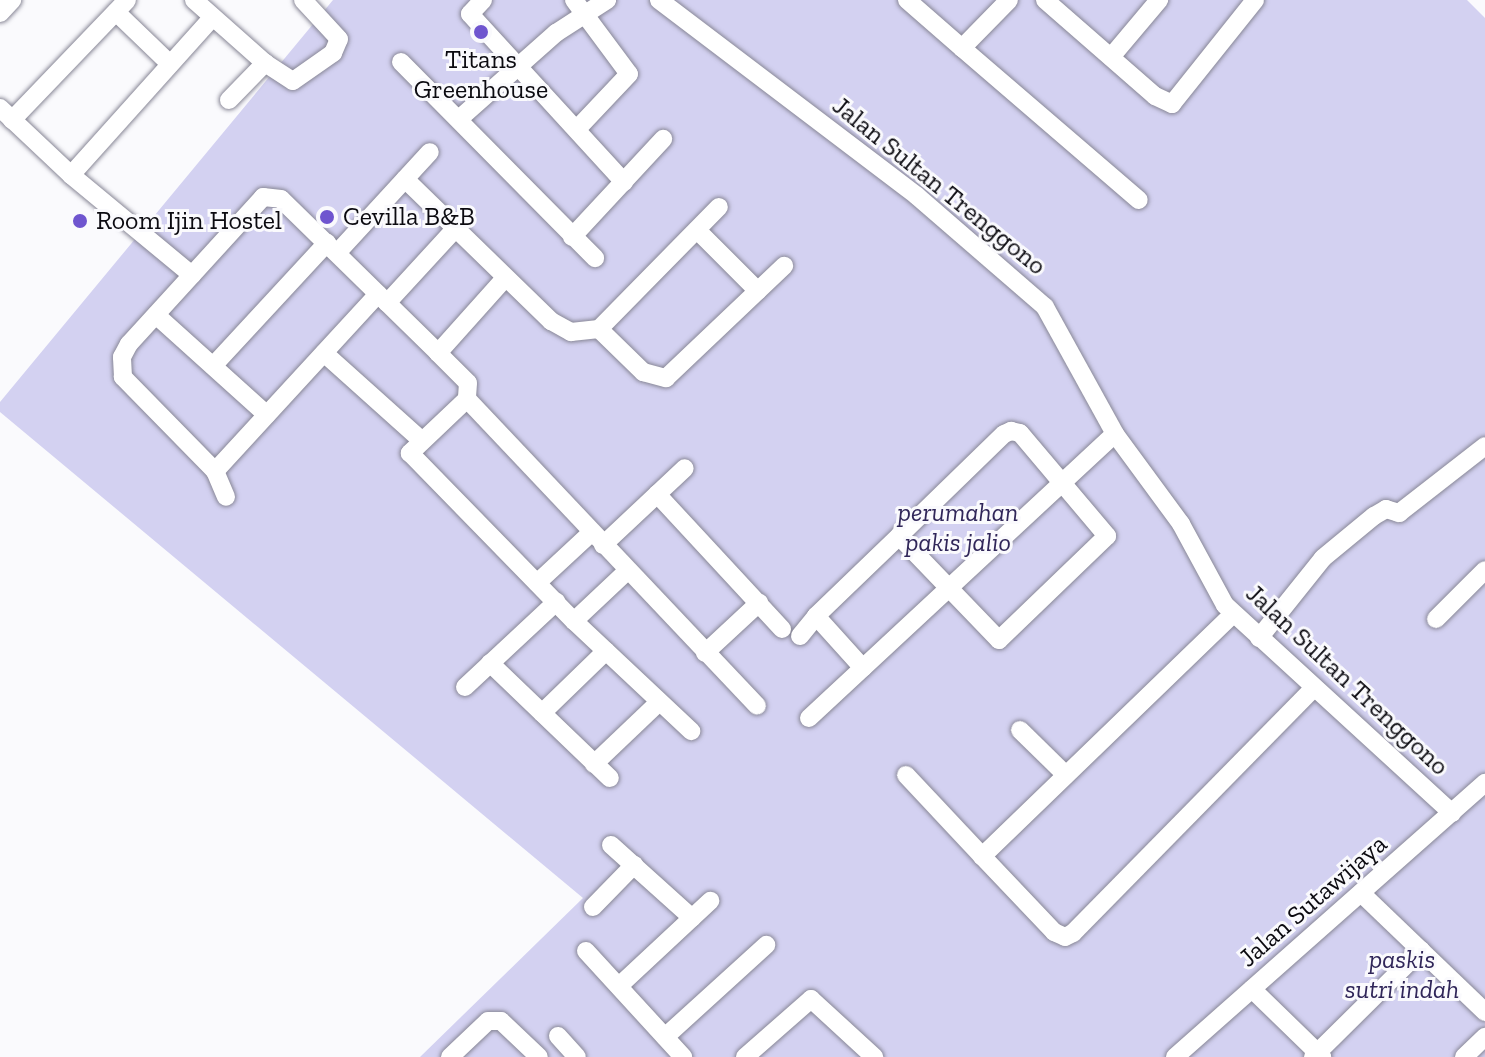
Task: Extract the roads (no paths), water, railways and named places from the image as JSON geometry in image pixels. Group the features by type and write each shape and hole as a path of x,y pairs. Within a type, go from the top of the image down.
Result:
{"street":[{"path":"0,13 12,0"},
{"path":"194,0 211,19 286,80 297,80 337,46 337,34 303,0"},
{"path":"483,0 470,14 515,68 577,129 624,182"},
{"name":"Jalan Sultan Trenggono","path":"659,0 917,196 1038,300 1056,324 1115,434 1187,535 1233,614 1452,813"},
{"path":"962,48 1009,0"},
{"path":"1111,57 1159,0"},
{"path":"1051,2 1111,57 1172,104 1255,0"},
{"path":"913,2 1139,200"},
{"path":"170,64 123,3 6,114 71,175 180,264"},
{"path":"459,119 515,68 593,6 629,74 577,129"},
{"path":"71,175 211,19"},
{"path":"401,62 595,258"},
{"path":"229,100 265,63"},
{"path":"572,237 663,139"},
{"path":"213,366 430,152"},
{"path":"405,179 457,227 505,278 560,327 585,333 599,329 719,207"},
{"path":"226,497 215,471 123,377 122,357 129,344 156,315 180,264 263,197 272,195 332,248 468,383 467,399 410,453 574,621 691,731"},
{"path":"215,471 324,353 457,227"},
{"path":"697,230 758,291"},
{"path":"599,329 643,372 666,378 784,266"},
{"path":"438,353 505,278"},
{"path":"156,315 267,415"},
{"path":"324,353 421,440"},
{"path":"467,399 757,706"},
{"path":"657,494 759,603 791,632 816,616 899,536 1011,431 1020,433 1107,536 1004,637 994,638 899,536"},
{"path":"809,718 1115,434"},
{"path":"1259,638 1286,597 1343,541 1383,509 1399,513 1485,446"},
{"path":"537,583 657,494 685,468"},
{"path":"1436,619 1485,570"},
{"path":"574,621 627,571"},
{"path":"465,687 556,602"},
{"path":"705,653 759,603"},
{"path":"982,856 1233,614"},
{"path":"816,616 863,668"},
{"path":"542,713 606,651"},
{"path":"490,663 610,778"},
{"path":"906,775 1054,932 1070,935 1314,688"},
{"path":"594,764 659,702"},
{"path":"1020,730 1066,775"},
{"name":"Jalan Sutawijaya","path":"1175,1057 1485,783"},
{"path":"611,845 692,918"},
{"path":"593,907 634,865"},
{"path":"1361,893 1484,1010"},
{"path":"619,986 710,901"},
{"path":"665,1037 766,945"},
{"path":"1252,989 1317,1055 1421,950"},
{"path":"586,951 683,1057"},
{"path":"745,1057 811,999 871,1056"},
{"path":"450,1057 488,1021 501,1021 539,1057"},
{"path":"558,1036 577,1057"},
{"path":"1464,1057 1485,1037"}],"place":[{"name":"Titans Greenhouse","path":"481,32"},
{"name":"Cevilla B&B","path":"327,217"},
{"name":"Room Ijin Hostel","path":"80,221"}],"park label":[{"name":"perumahan pakis jalio","path":"958,528"},
{"name":"paskis sutri indah","path":"1402,975"}]}
